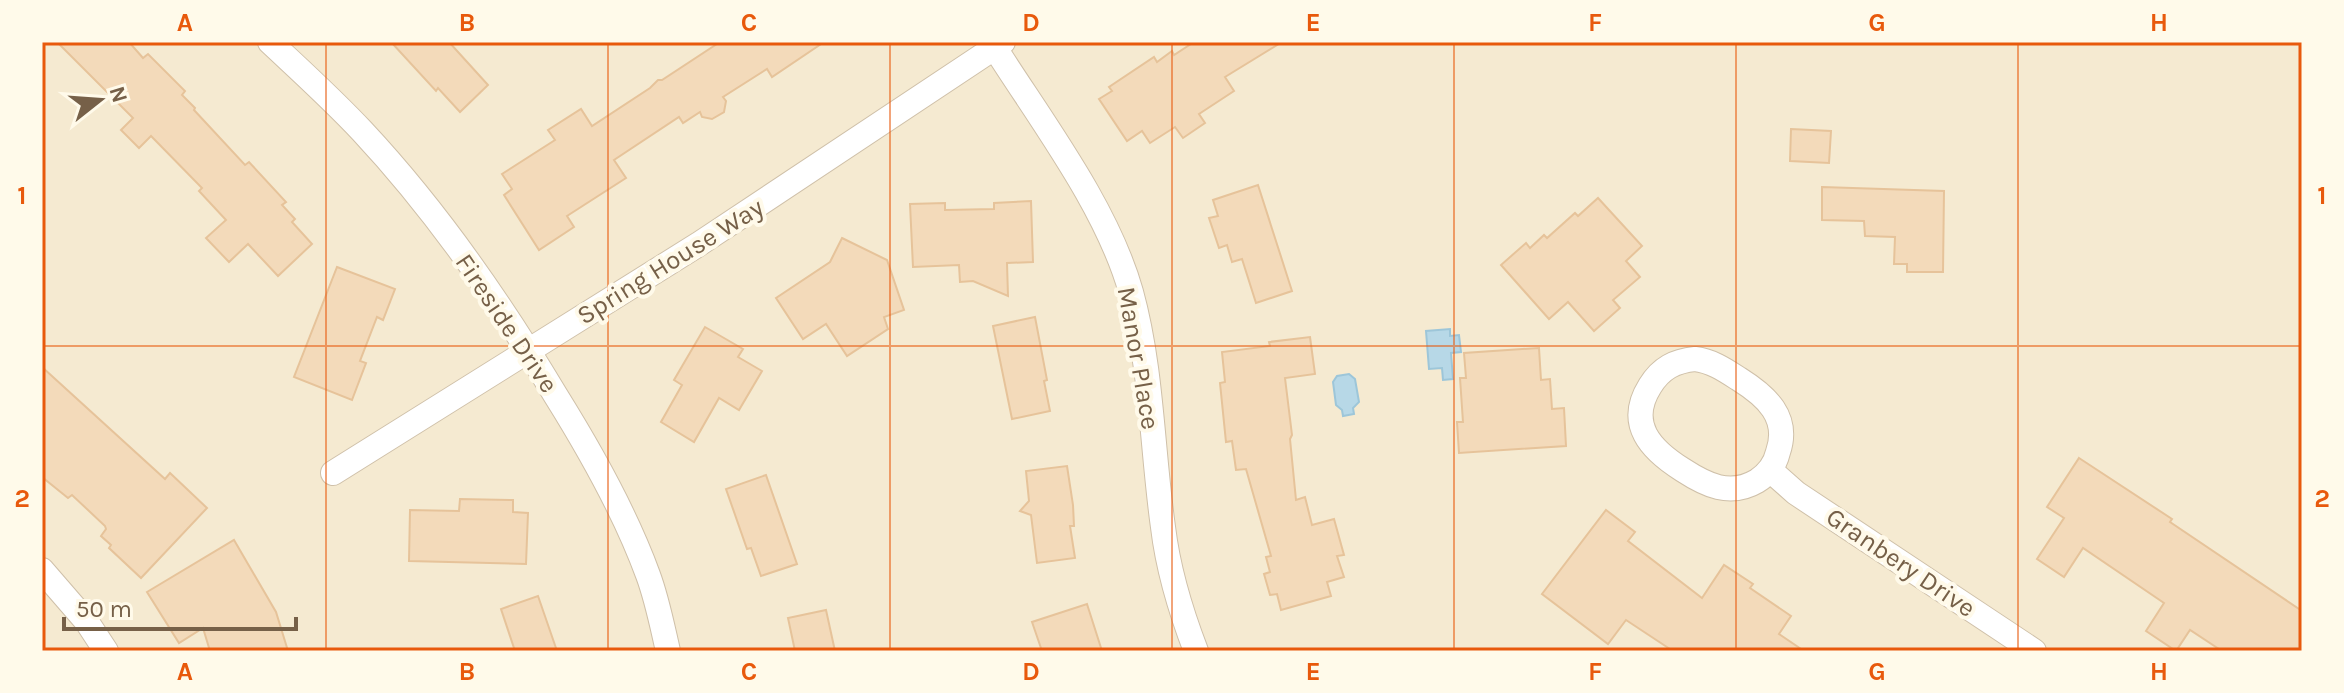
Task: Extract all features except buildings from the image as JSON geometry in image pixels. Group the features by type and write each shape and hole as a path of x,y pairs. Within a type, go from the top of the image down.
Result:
{"street":[{"name":"Fireside Drive","path":"270,42 387,159 486,286 528,350 588,451 633,539 648,575 668,651"},
{"name":"Spring House Way","path":"333,473 802,177 999,45"},
{"name":"Manor Place","path":"999,45 1092,201 1114,244 1131,291 1149,395 1163,531 1184,617 1196,651"},
{"path":"1695,359 1714,364 1757,391 1773,406 1780,426 1780,448 1770,470 1753,483 1721,489 1700,481 1665,459 1651,445 1642,425 1641,409 1653,381 1675,362 1695,359"},
{"name":"Granbery Drive","path":"1770,470 1796,493 2034,651"},
{"path":"42,570 78,610 106,651"}],"shaded area":[{"path":"42,42 2302,42 2302,651 42,651"}],"water":[{"path":"1450,329 1450,336 1459,335 1461,352 1451,353 1453,379 1443,380 1442,368 1429,369 1426,331"},
{"path":"1349,374 1355,379 1359,402 1353,408 1354,414 1343,416 1336,405 1333,382 1337,376"}]}
